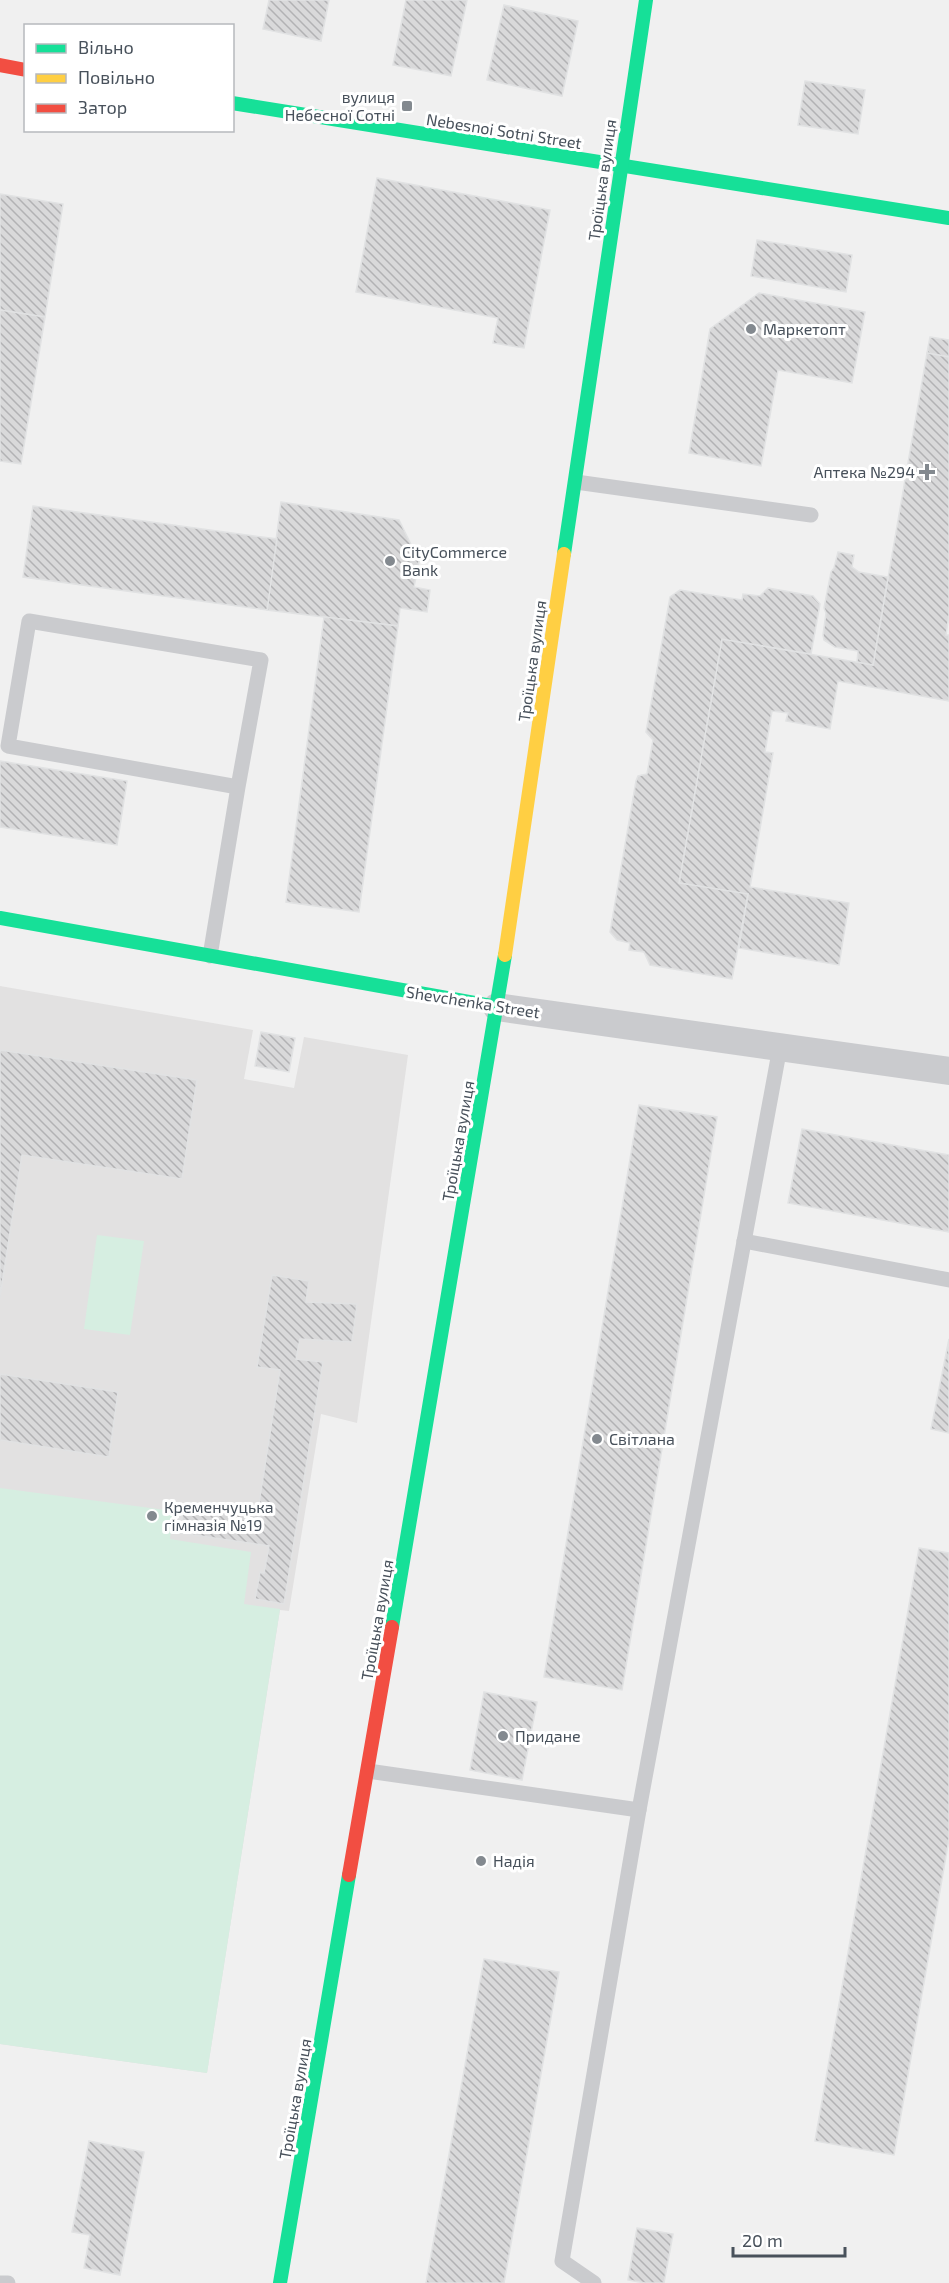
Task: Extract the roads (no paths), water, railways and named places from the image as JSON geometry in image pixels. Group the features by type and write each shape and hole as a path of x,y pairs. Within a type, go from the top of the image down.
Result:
{"main road":[{"name":"Троїцька вулиця","path":"280,2283 497,1007 646,0"},
{"path":"0,65 24,70"},
{"name":"Nebesnoi Sotni Street","path":"234,104 949,218"},
{"name":"Shevchenka Street","path":"0,918 497,1007"}],"street":[{"name":"Shevchenka Street","path":"497,1007 949,1071"}],"lane":[{"path":"576,482 812,515"},
{"path":"210,956 261,660 29,621 8,746 238,787"},
{"path":"594,2283 562,2261 639,1810 780,1047"},
{"path":"744,1241 949,1280"},
{"path":"368,1771 639,1810"},
{"path":"0,2283 8,2283"}],"place":[{"name":"вулиця Небесної Сотні","path":"407,106"},
{"name":"Маркетопт","path":"751,329"},
{"name":"Аптека №294","path":"927,472"},
{"name":"CityCommerce Bank","path":"390,561"},
{"name":"Світлана","path":"597,1439"},
{"name":"Кременчуцька гімназія №19","path":"152,1516"},
{"name":"Придане","path":"503,1736"},
{"name":"Надія","path":"481,1861"}]}
